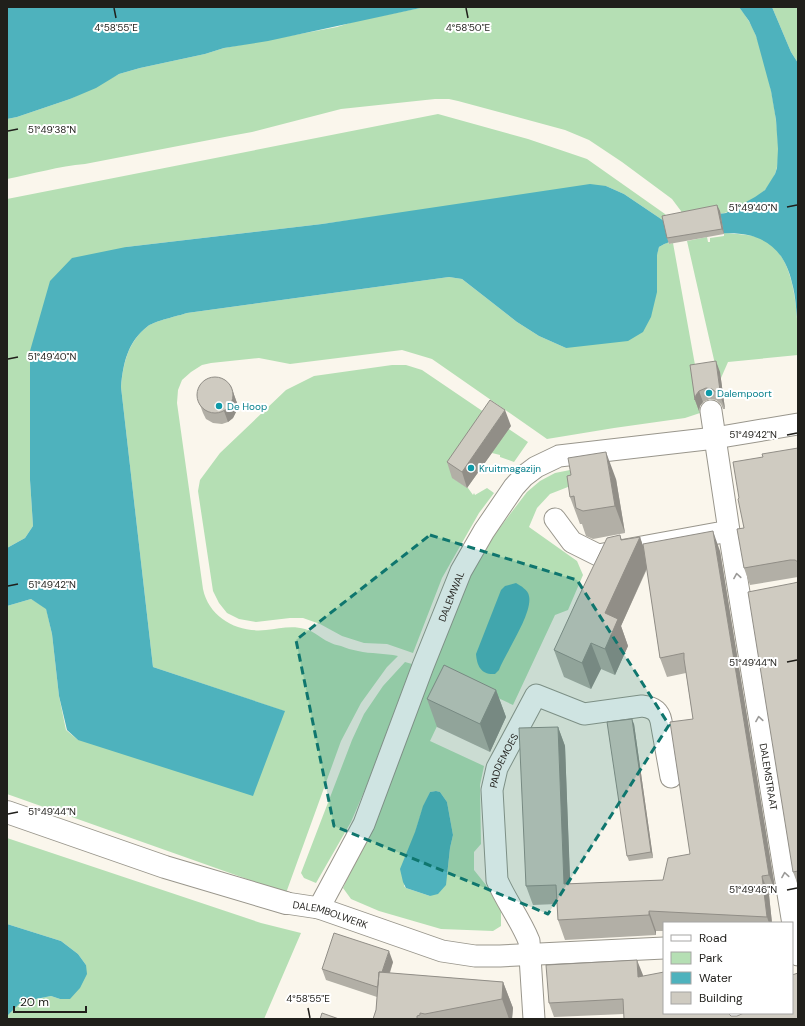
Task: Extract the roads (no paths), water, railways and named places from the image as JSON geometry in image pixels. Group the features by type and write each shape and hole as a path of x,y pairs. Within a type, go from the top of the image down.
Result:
{"street":[{"name":"DALEMSTRAAT","path":"711,411 793,922"},
{"name":"DALEMWAL","path":"319,908 364,824 423,666 461,571 484,531 514,487 524,476 536,467 559,456 715,438 798,424"},
{"path":"555,519 572,542 595,562 729,531"},
{"path":"740,599 762,596"},
{"name":"PADDEMOES","path":"534,1019 529,940 502,892 497,880 492,790 497,768 536,695 584,714 642,706 650,707 655,710 662,721 671,777"},
{"name":"DALEMBOLWERK","path":"7,812 165,867 286,903 319,908 442,951 475,956 530,955 663,948"},
{"name":"DALEMSTRAAT","path":"793,923 798,954"}],"water":[{"path":"7,7 425,7 268,41 224,48 205,54 140,68 119,74 96,88 70,99 7,119"},
{"path":"739,7 772,7 791,52 798,63 798,325 793,288 787,268 781,256 772,246 762,240 750,236 723,233 676,240 659,247 657,255 657,292 651,317 643,332 628,341 566,348 539,336 517,322 462,279 449,277 187,313 151,324 141,332 131,346 123,369 121,387 153,667 285,711 253,796 78,740 67,730 59,696 52,634 46,609 31,599 7,606 7,548 25,538 33,526 30,480 30,351 50,281 72,258 126,247 322,224 590,184 606,186 624,194 664,221 726,213 765,190 777,168 778,149 776,120 771,91 756,36 749,21"},
{"path":"516,583 524,588 529,596 527,612 499,670 495,674 486,673 479,666 476,654 501,590 505,586"},
{"path":"430,792 440,792 447,802 453,835 446,885 438,894 430,896 406,888 400,869 415,832 423,806"},
{"path":"7,924 61,941 78,954 86,965 87,974 80,988 70,999 60,999 51,996 21,1002 7,1016"}],"place":[{"name":"Dalempoort","path":"709,393"},
{"name":"De Hoop","path":"219,406"},
{"name":"Kruitmagazijn","path":"471,468"}]}
